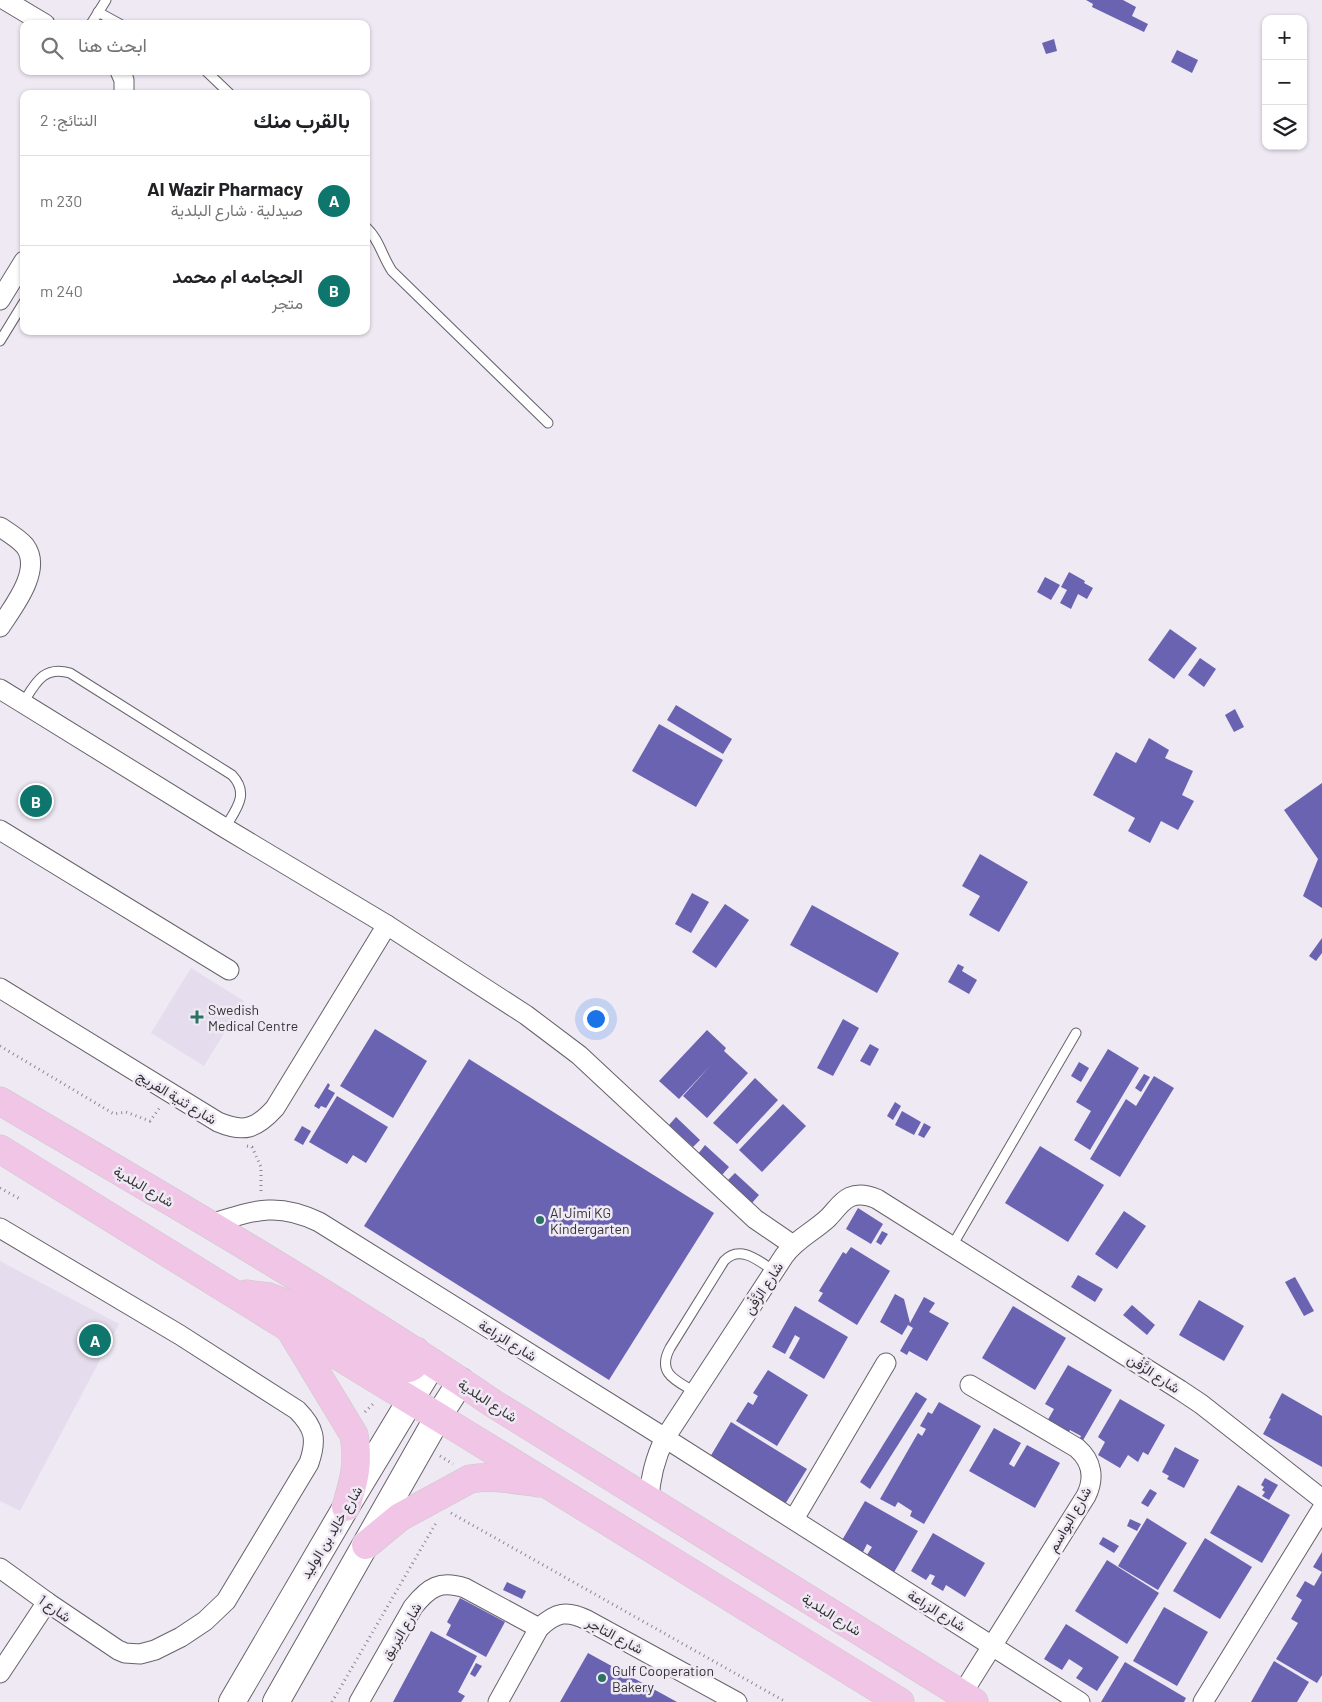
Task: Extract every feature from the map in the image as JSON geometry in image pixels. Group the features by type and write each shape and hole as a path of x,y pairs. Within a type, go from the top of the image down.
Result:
{"main road":[{"name":"شارع البلدية","path":"0,1102 210,1224 424,1357 494,1404 968,1698"},
{"path":"0,1149 289,1328 548,1484 873,1693 900,1702"},
{"path":"234,1294 268,1297 301,1309 400,1368 412,1367 418,1357 424,1357"},
{"path":"289,1328 354,1435 357,1452 356,1473 346,1508"},
{"path":"366,1545 400,1517 442,1502 470,1479 482,1476 548,1484"}],"street":[{"path":"5,0 38,20"},
{"path":"122,75 124,90"},
{"path":"0,300 20,268"},
{"path":"0,527 16,537 26,547 30,561 28,577 21,594 0,627"},
{"path":"0,689 225,828 386,924 526,1015 579,1055 755,1219 793,1245"},
{"path":"0,830 229,970"},
{"name":"شارع ثنية الفريج","path":"0,988 218,1122 231,1128 249,1128 264,1121 275,1108 386,924"},
{"name":"شارع الزَّفْن","path":"649,1500 650,1482 654,1466 665,1438 774,1271 793,1245 820,1225 843,1201 849,1197 863,1194 876,1199 1180,1390 1201,1404 1322,1499"},
{"name":"شارع الزراعة","path":"210,1224 261,1210 275,1209 305,1215 319,1222 794,1519 1080,1702"},
{"name":"شارع 1","path":"0,1228 180,1335 297,1410 308,1421 314,1434 314,1449 309,1463 226,1601 197,1626 181,1637 155,1650 133,1654 126,1653 112,1646 0,1568"},
{"name":"شارع خالِد بن الوليد","path":"232,1702 411,1401 424,1357"},
{"path":"794,1519 886,1363"},
{"path":"276,1702 460,1381"},
{"name":"شارع البواسم","path":"968,1698 992,1645 1086,1496 1090,1488 1091,1470 1084,1454 1077,1448 970,1385"},
{"path":"1203,1702 1322,1508"},
{"name":"شارع البَريق","path":"360,1702 413,1607 431,1588 454,1584 465,1588 539,1628"},
{"path":"0,1673 47,1602"},
{"name":"شارع التاجر","path":"498,1702 539,1628 549,1618 562,1613 577,1615 738,1702"}],"lane":[{"path":"93,20 106,0"},
{"path":"98,12 113,20"},
{"path":"210,75 226,90"},
{"path":"370,231 376,238 392,271 548,423"},
{"path":"0,341 20,308"},
{"path":"23,703 37,681 44,674 61,670 70,673 232,774 241,788 241,798 238,807 225,828"},
{"path":"952,1246 1076,1033"},
{"path":"695,1392 668,1373 665,1362 670,1348 724,1261 733,1254 745,1254 774,1271"}],"path":[{"path":"0,1046 114,1114 126,1112 150,1121 161,1106 167,1106"},
{"path":"246,1145 252,1148 261,1167 261,1210"},
{"path":"0,1188 20,1200"},
{"path":"471,1437 436,1490 442,1502 786,1702"},
{"path":"332,1702 442,1502"}],"shaded area":[{"name":"Swedish Medical Centre","path":"191,968 244,1001 204,1066 151,1033"},
{"path":"0,1261 119,1324 20,1511 0,1501"}],"building":[{"path":"1086,0 1123,0 1136,7 1132,16 1148,24 1144,32 1092,7 1093,4"},
{"path":"1054,39 1057,51 1046,54 1042,43"},
{"path":"1177,50 1198,60 1192,73 1171,62"},
{"path":"1069,572 1093,588 1087,599 1078,594 1071,609 1060,603 1067,590 1061,587"},
{"path":"1045,577 1060,585 1051,600 1037,592"},
{"path":"1170,629 1197,648 1174,679 1148,660"},
{"path":"1200,658 1216,669 1204,687 1188,675"},
{"path":"676,705 732,739 723,754 667,720"},
{"path":"1235,709 1244,727 1234,732 1225,715"},
{"path":"659,724 723,760 696,807 632,771"},
{"path":"1149,738 1169,750 1165,758 1193,771 1182,795 1194,801 1178,830 1161,821 1150,843 1128,831 1135,818 1093,795 1116,752 1136,763"},
{"path":"1322,783 1322,908 1303,896 1318,859 1284,810"},
{"path":"980,854 1028,882 999,932 969,915 980,896 962,886"},
{"path":"692,893 709,902 691,933 675,924"},
{"path":"725,904 749,920 716,968 692,952"},
{"path":"812,905 899,953 877,993 790,945"},
{"path":"1322,938 1322,953 1316,961 1309,956"},
{"path":"958,964 964,967 962,971 977,980 969,994 948,982"},
{"path":"843,1019 859,1028 833,1076 817,1068"},
{"path":"375,1029 427,1061 393,1118 340,1086"},
{"path":"707,1030 726,1048 724,1051 748,1073 707,1118 683,1096 710,1066 679,1099 659,1081"},
{"path":"870,1044 879,1049 870,1066 860,1061"},
{"path":"1108,1049 1139,1068 1090,1150 1074,1140 1091,1111 1076,1102"},
{"name":"Al Jimi KG Kindergarten","path":"469,1059 714,1213 609,1380 364,1226"},
{"path":"1079,1062 1089,1068 1081,1082 1071,1076"},
{"path":"1144,1074 1150,1077 1141,1092 1135,1088"},
{"path":"1154,1076 1174,1088 1120,1177 1090,1159 1126,1099 1136,1106"},
{"path":"755,1078 778,1100 737,1144 713,1123"},
{"path":"328,1083 330,1085 328,1089 335,1093 326,1108 321,1106 319,1109 314,1106"},
{"path":"337,1096 388,1127 366,1163 353,1155 347,1164 309,1142"},
{"path":"895,1102 901,1106 893,1120 887,1116"},
{"path":"783,1104 806,1126 762,1172 739,1150"},
{"path":"902,1111 921,1122 914,1135 895,1125"},
{"path":"676,1117 700,1140 693,1147 669,1125"},
{"path":"924,1123 931,1127 924,1138 918,1135"},
{"path":"302,1126 311,1131 303,1145 294,1140"},
{"path":"705,1145 729,1167 722,1175 698,1154"},
{"path":"1040,1146 1104,1185 1068,1242 1005,1203"},
{"path":"735,1173 759,1195 752,1203 728,1180"},
{"path":"858,1208 883,1224 871,1244 846,1229"},
{"path":"1124,1211 1146,1226 1117,1269 1095,1254"},
{"path":"882,1231 888,1234 881,1245 876,1242"},
{"path":"851,1247 890,1271 857,1325 818,1301 823,1293 819,1291 843,1252 846,1254"},
{"path":"1078,1275 1103,1289 1095,1302 1071,1287"},
{"path":"1295,1277 1314,1311 1304,1316 1285,1282"},
{"path":"895,1294 904,1299 910,1323 924,1297 935,1303 929,1312 949,1323 927,1361 909,1351 907,1355 900,1351 913,1328 908,1325 902,1335 880,1322"},
{"path":"1199,1300 1244,1326 1224,1361 1179,1335"},
{"path":"1132,1305 1155,1325 1147,1335 1123,1315"},
{"path":"795,1306 848,1337 824,1379 789,1358 800,1338 795,1335 785,1354 772,1347"},
{"path":"1013,1306 1066,1338 1035,1390 982,1358"},
{"path":"1068,1365 1112,1390 1082,1442 1079,1440 1081,1436 1070,1430 1067,1436 1046,1423 1054,1409 1045,1404"},
{"path":"768,1370 808,1395 777,1446 736,1421 748,1402 753,1405 758,1396 753,1393"},
{"path":"916,1392 927,1399 870,1489 860,1482"},
{"path":"1282,1393 1322,1416 1322,1467 1263,1434"},
{"path":"1120,1399 1165,1425 1148,1455 1143,1452 1138,1462 1128,1455 1120,1468 1098,1455 1105,1442 1098,1437"},
{"path":"939,1402 981,1426 924,1524 910,1516 912,1511 898,1502 895,1507 880,1499 918,1433 922,1436 926,1429 920,1426 928,1412 932,1414"},
{"path":"731,1422 807,1469 782,1509 707,1462"},
{"path":"994,1428 1021,1443 1009,1464 1014,1467 1027,1445 1060,1463 1035,1508 969,1471"},
{"path":"1175,1447 1199,1460 1184,1488 1167,1479 1169,1476 1162,1472"},
{"path":"1265,1478 1278,1485 1269,1500 1262,1496 1265,1492 1262,1490 1264,1487 1261,1485"},
{"path":"1238,1485 1290,1515 1262,1563 1210,1533"},
{"path":"1150,1489 1157,1493 1148,1507 1141,1503"},
{"path":"865,1501 918,1531 893,1574 865,1558 872,1547 867,1544 862,1554 841,1542"},
{"path":"1147,1518 1187,1543 1158,1590 1118,1566"},
{"path":"1130,1519 1141,1524 1137,1531 1127,1526"},
{"path":"933,1533 985,1563 965,1597 946,1585 943,1591 931,1584 935,1576 930,1574 926,1580 911,1571"},
{"path":"1103,1537 1119,1546 1114,1553 1099,1544"},
{"path":"1205,1538 1252,1567 1220,1619 1173,1591"},
{"path":"1322,1552 1322,1572 1313,1567"},
{"path":"1107,1560 1159,1593 1127,1644 1075,1611"},
{"path":"1322,1572 1322,1675 1317,1683 1276,1659 1298,1623 1291,1619 1302,1600 1296,1596 1305,1581 1314,1586"},
{"path":"507,1582 526,1591 522,1599 503,1590"},
{"path":"460,1598 505,1622 486,1657 446,1635 451,1625 447,1622"},
{"path":"1164,1607 1208,1632 1177,1686 1133,1661"},
{"path":"1066,1624 1119,1657 1097,1691 1076,1678 1083,1668 1069,1659 1062,1670 1044,1659"},
{"path":"431,1631 477,1656 458,1692 465,1696 461,1702 393,1702"},
{"path":"588,1653 677,1702 560,1702"},
{"path":"1274,1661 1309,1682 1297,1702 1251,1702"},
{"path":"1125,1662 1186,1698 1184,1702 1101,1702"},
{"path":"476,1663 482,1666 475,1677 470,1674"}],"place":[{"name":"الحجامه ام محمد","path":"36,801"},
{"name":"Swedish Medical Centre","path":"197,1017"},
{"name":"Al Jimi KG Kindergarten","path":"540,1220"},
{"name":"Al Wazir Pharmacy","path":"95,1340"},
{"name":"Gulf Cooperation Bakery","path":"602,1678"}]}
